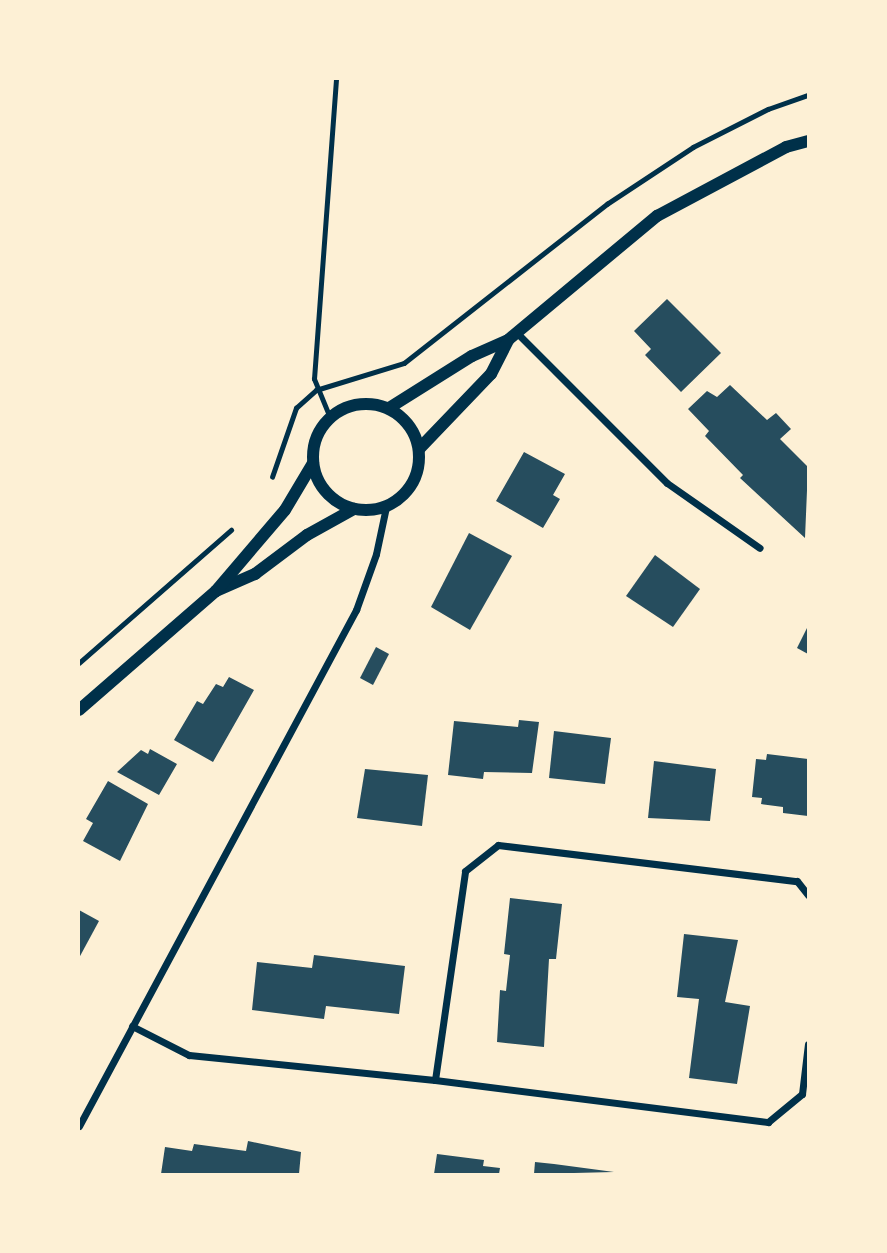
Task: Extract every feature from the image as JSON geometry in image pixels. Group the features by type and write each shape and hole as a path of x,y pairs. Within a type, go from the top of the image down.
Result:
{"street":[{"path":"389,408 472,356 513,337 657,216 786,146 808,141"},
{"path":"79,1126 356,610 376,554 386,507 412,484 419,449 491,374 513,337"},
{"path":"513,337 667,482 760,548"},
{"path":"79,710 216,591 285,510 313,463 314,446 330,418 358,404 389,408 403,418 419,449"},
{"path":"313,463 326,492 354,509"},
{"path":"216,591 255,574 307,535 354,509 386,507"},
{"path":"435,1080 465,871 498,845 797,881 808,895"},
{"path":"132,1026 189,1055 435,1080 768,1122 802,1094 808,1044"}],"path":[{"path":"330,418 314,379 336,79"}],"building":[{"path":"667,299 721,353 681,392 645,355 651,349 634,331"},
{"path":"730,385 767,420 776,413 791,429 780,439 808,467 805,538 740,478 743,475 705,436 709,431 688,409 707,391 717,397"},
{"path":"524,452 565,474 553,495 560,499 543,528 496,501"},
{"path":"469,533 512,556 470,630 431,607"},
{"path":"655,555 700,589 673,627 626,596"},
{"path":"808,626 808,654 797,648"},
{"path":"376,647 389,654 373,685 360,678"},
{"path":"229,677 254,690 213,762 174,740 197,701 203,704 216,684 223,687"},
{"path":"519,720 539,722 532,773 484,772 483,779 448,775 454,721 518,727"},
{"path":"554,731 611,738 605,784 549,778"},
{"path":"150,749 177,764 159,795 117,772 141,750 148,754"},
{"path":"767,754 808,759 808,816 783,813 783,807 761,804 762,798 752,797 756,759 766,760"},
{"path":"654,761 716,769 710,821 648,818"},
{"path":"365,769 428,775 422,826 357,818"},
{"path":"108,781 148,804 120,861 83,841 93,823 86,819"},
{"path":"510,898 562,904 556,959 549,959 544,1047 497,1042 500,990 506,991 510,955 504,954"},
{"path":"79,910 99,921 79,958"},
{"path":"684,934 738,940 725,1002 750,1006 737,1084 689,1078 699,999 677,997"},
{"path":"314,955 405,966 399,1014 326,1006 324,1019 252,1010 257,962 312,968"},
{"path":"248,1141 301,1152 299,1174 161,1174 165,1147 192,1151 194,1144 246,1151"},
{"path":"437,1154 484,1160 483,1166 500,1168 499,1174 434,1174"},
{"path":"535,1162 554,1164 614,1172 534,1174"}]}
